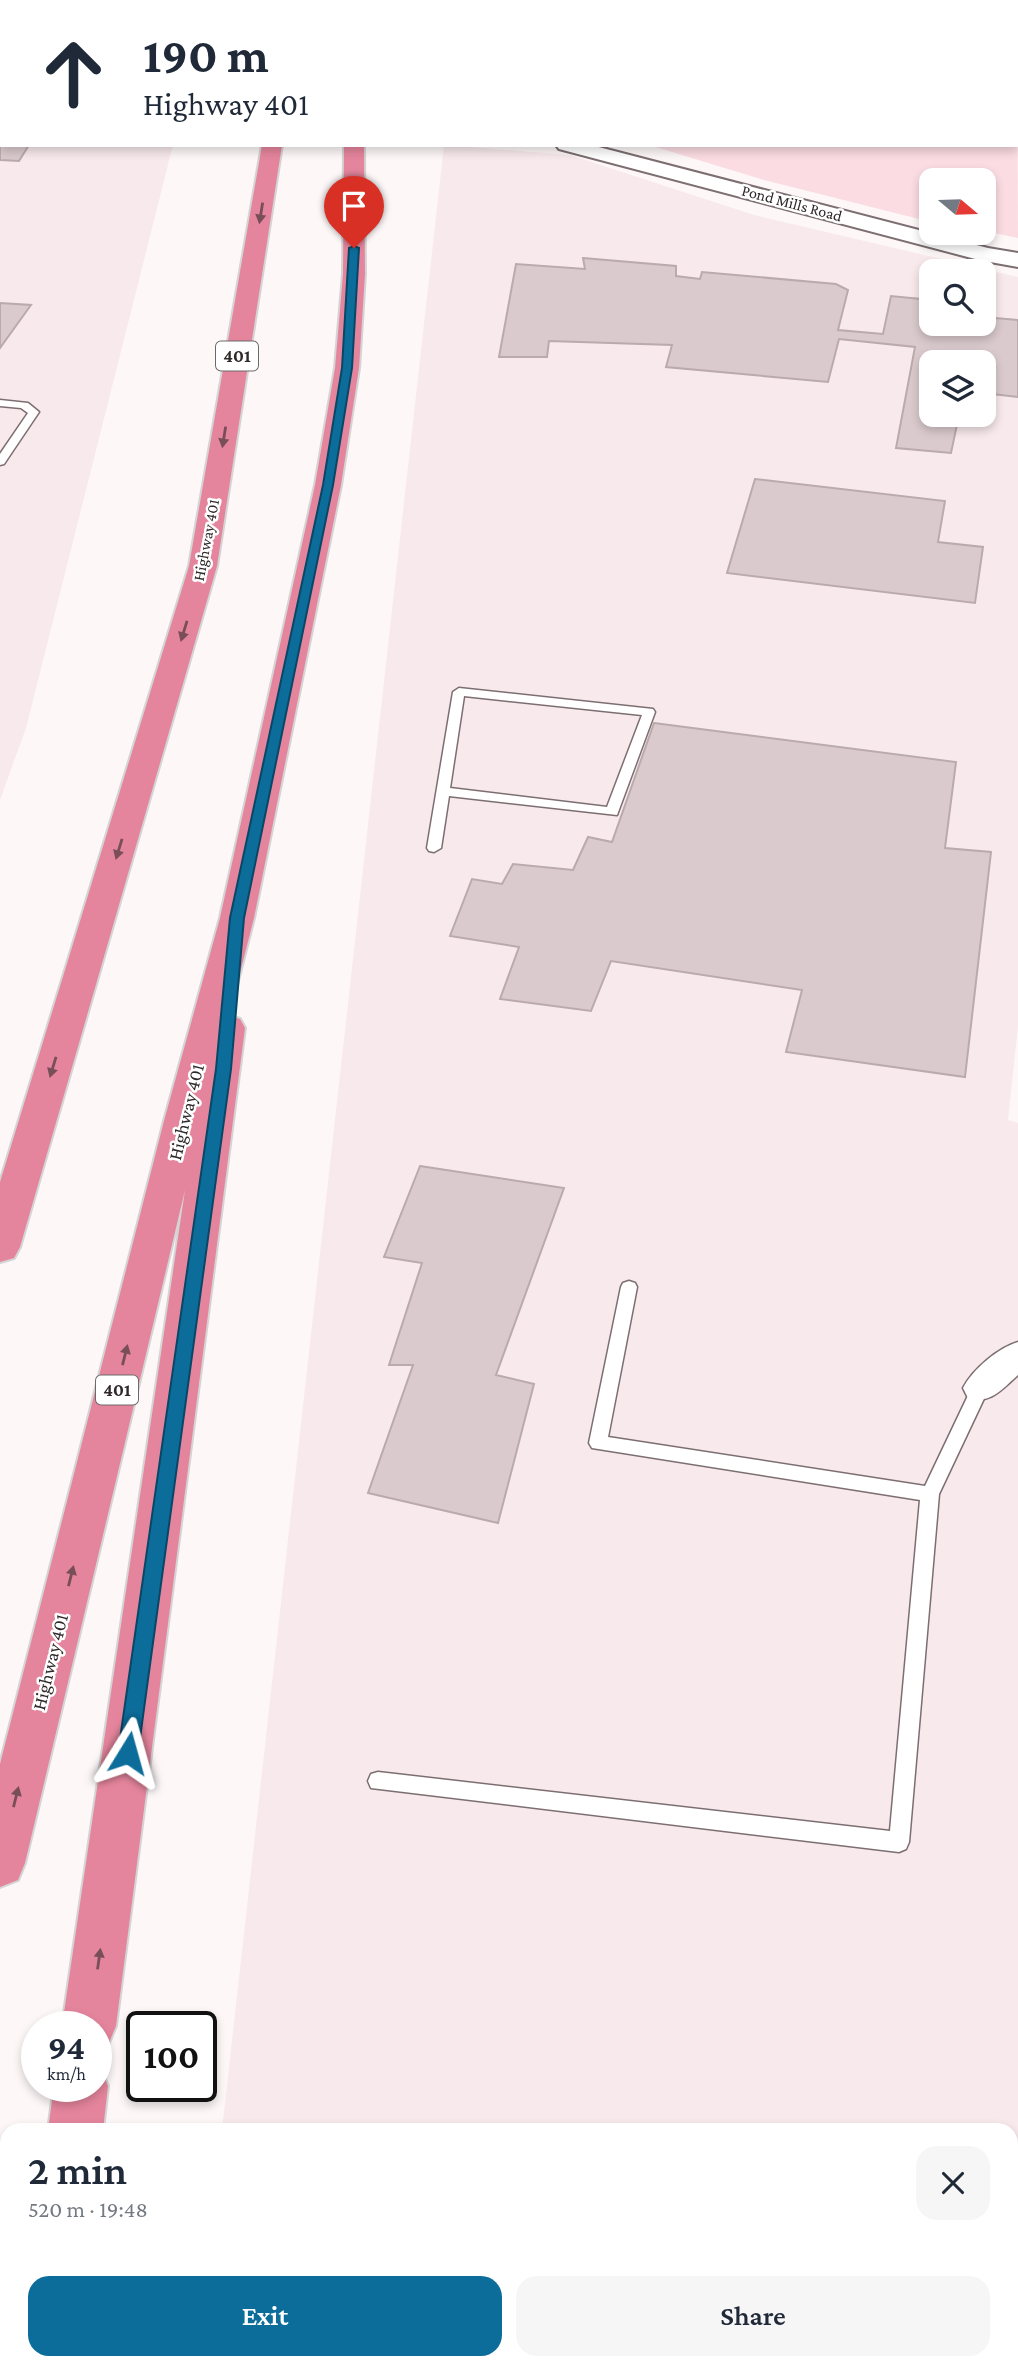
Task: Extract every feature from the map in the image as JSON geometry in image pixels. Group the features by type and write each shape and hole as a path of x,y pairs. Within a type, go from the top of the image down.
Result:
{"highway":[{"name":"Highway 401","path":"0,1247 203,566 272,147"},
{"name":"Highway 401","path":"0,1863 183,1121 237,918 328,485 347,368 354,274 354,147"},
{"path":"91,2011 223,1069 237,918"},
{"path":"76,2123 79,2102"}],"main road":[{"name":"Pond Mills Road","path":"574,147 987,255 1018,260"}],"street":[{"path":"980,1388 1018,1356"}],"lane":[{"path":"0,403 24,405 34,412 0,462"},
{"path":"434,848 443,791 459,692 649,712 612,812 443,791"},
{"path":"629,1287 598,1443 930,1494"},
{"path":"378,1781 899,1842 930,1494 980,1388"}],"shaded area":[{"path":"0,147 172,147 26,728 0,800"},
{"path":"444,147 570,155 754,215 941,259 919,259 919,336 996,336 996,272 1018,277 1018,1026 1008,1120 1018,1123 1018,2123 223,2123"},
{"path":"656,147 1018,147 1018,238 996,233 996,168 919,168 919,219 764,180"}],"building":[{"path":"0,147 28,147 19,161 0,160"},
{"path":"583,258 676,266 676,276 700,279 702,272 836,284 848,290 838,330 883,334 891,296 919,299 919,336 996,336 996,318 1018,320 1018,397 996,394 996,350 919,350 919,427 956,427 951,453 896,448 915,347 839,339 828,382 666,367 672,345 549,341 547,357 499,357 516,264 585,269"},
{"path":"0,303 31,305 0,348"},
{"path":"755,479 945,501 938,542 983,547 975,603 727,573"},
{"path":"654,723 956,762 945,848 991,852 965,1077 786,1052 802,990 611,961 591,1011 500,999 519,947 450,936 472,879 502,884 513,864 573,870 588,837 612,842"},
{"path":"420,1166 564,1188 496,1375 534,1384 498,1523 368,1493 413,1365 389,1365 422,1263 384,1257"}],"route":[{"path":"128,1753 223,1069 237,918 328,485 347,368 354,248"}]}
